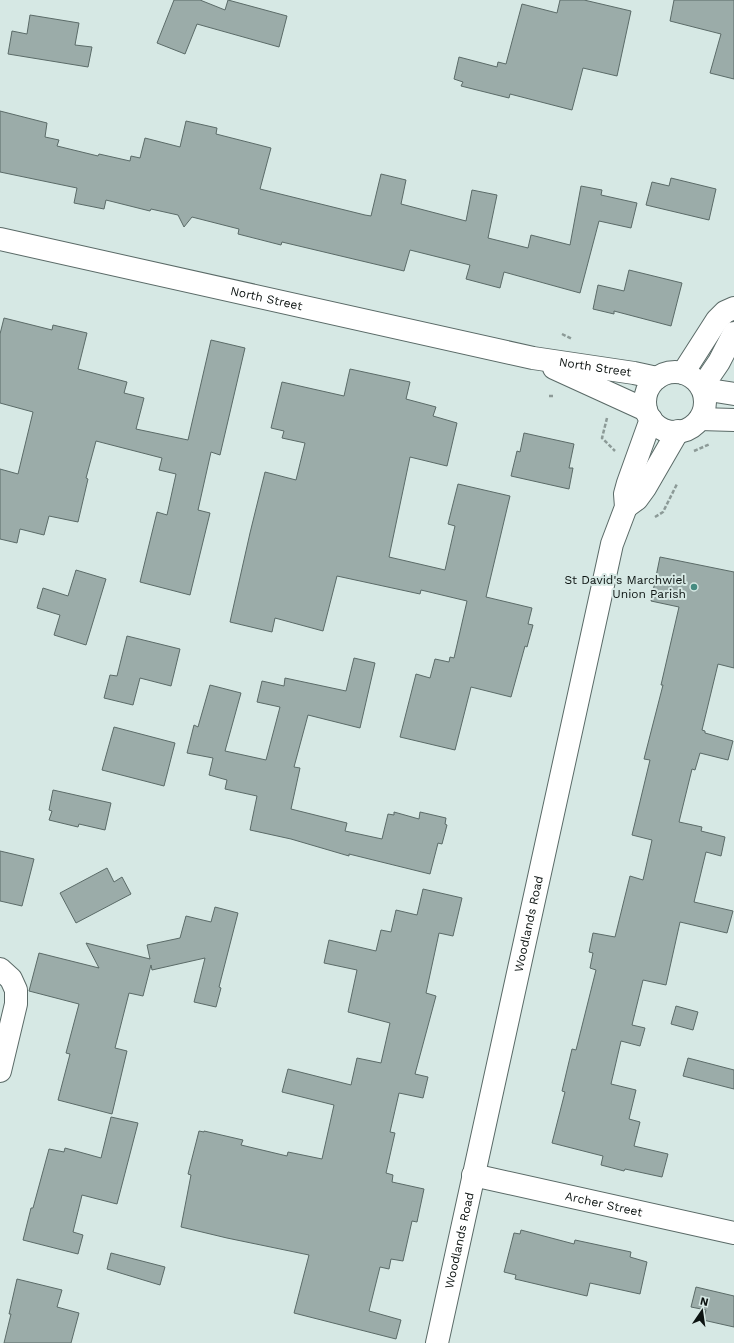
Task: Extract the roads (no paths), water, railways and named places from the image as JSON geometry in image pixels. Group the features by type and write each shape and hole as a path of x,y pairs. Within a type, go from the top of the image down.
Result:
{"street":[{"name":"North Street","path":"0,239 533,358 634,373 657,378"},
{"path":"683,373 717,320 725,312 734,308"},
{"path":"702,388 719,362 734,333"},
{"name":"North Street","path":"533,358 648,414"},
{"path":"674,372 683,373 697,381 702,388 705,397 705,405 700,419 694,426 678,432 668,431 658,426 648,414 645,401 647,392 651,384 657,378 674,372"},
{"path":"702,388 734,394"},
{"name":"Woodlands Road","path":"437,1343 612,544 626,507 628,483 648,414"},
{"path":"700,419 734,420"},
{"name":"Woodlands Road","path":"626,507 637,499 645,488 678,432"},
{"path":"0,969 11,979 16,990 16,1004 0,1071"},
{"name":"Archer Street","path":"473,1175 734,1233"}],"place":[{"name":"St David's Marchwiel Union Parish","path":"694,587"}]}
